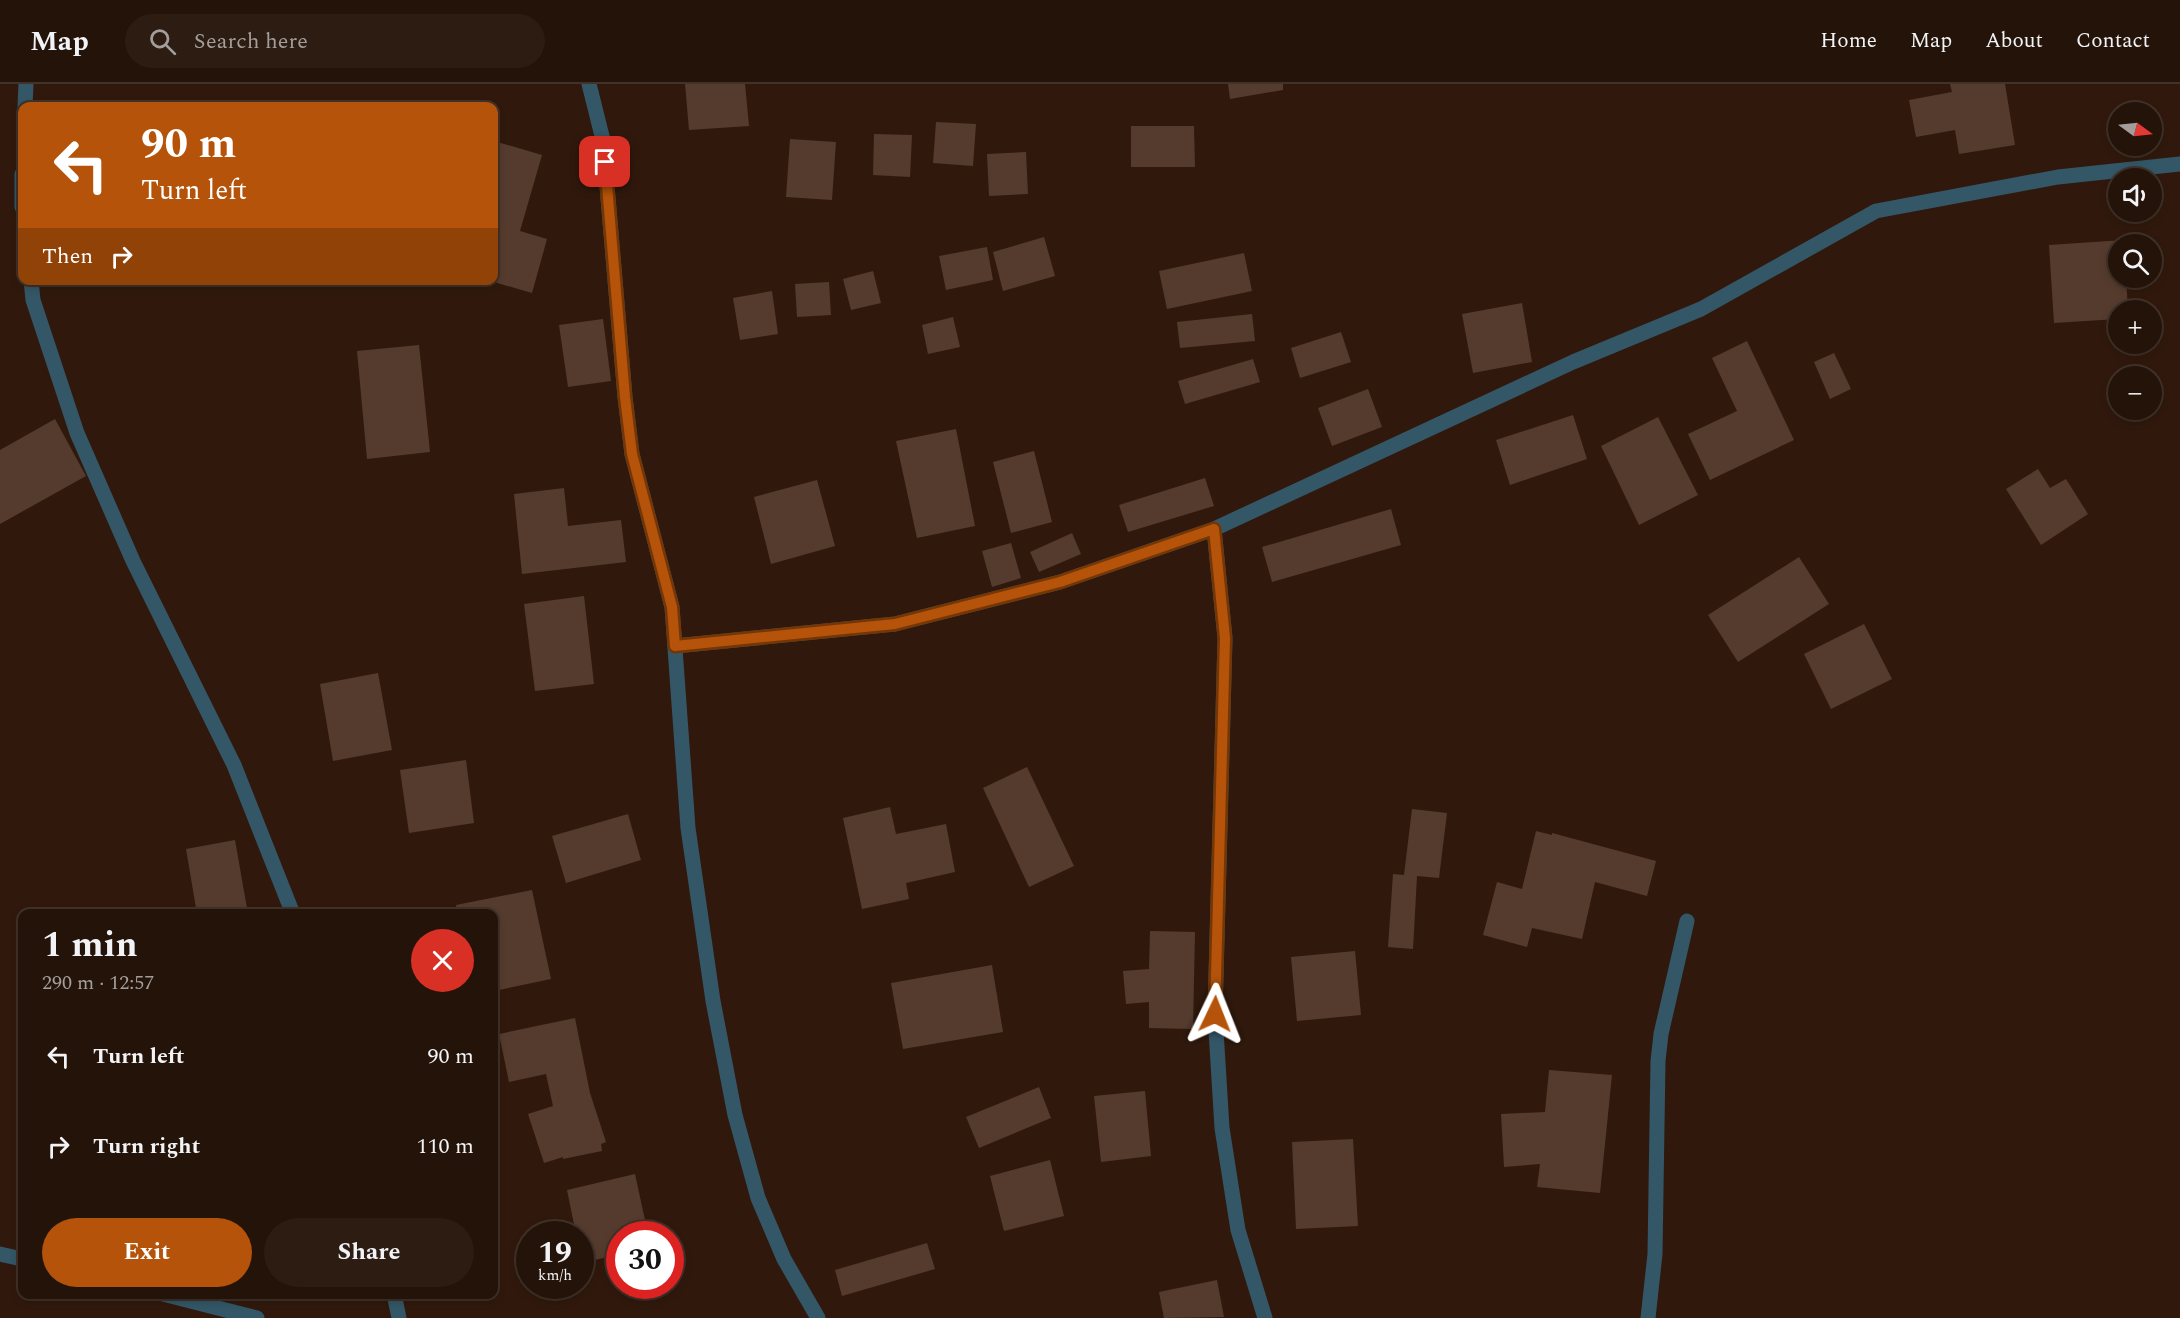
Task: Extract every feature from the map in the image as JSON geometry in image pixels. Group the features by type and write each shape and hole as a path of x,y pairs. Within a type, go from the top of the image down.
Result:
{"street":[{"path":"26,102 27,84"},
{"path":"590,84 603,140 632,454 670,597 688,828 713,1001 735,1115 758,1198 784,1259 818,1318"},
{"path":"675,646 895,624 1060,582 1214,529 1573,362 1701,309 1876,211 2058,177 2180,164"},
{"path":"32,285 33,300 77,433 133,561 234,765 291,909"},
{"path":"1214,529 1225,638 1215,1014 1221,1116 1238,1230 1265,1318"},
{"path":"1648,1318 1655,1254 1658,1061 1661,1034 1687,921"},
{"path":"0,1254 18,1258"},
{"path":"183,1299 257,1318"},
{"path":"395,1299 399,1318"}],"building":[{"path":"685,84 745,84 749,126 689,130"},
{"path":"1228,84 1283,84 1283,90 1230,99"},
{"path":"1950,84 2005,84 2015,145 1959,154 1955,130 1916,137 1909,100 1952,92"},
{"path":"936,122 976,124 973,166 933,163"},
{"path":"1131,126 1194,126 1195,167 1131,167"},
{"path":"874,134 912,135 910,177 873,175"},
{"path":"790,139 836,142 832,200 786,197"},
{"path":"498,142 542,155 520,231 547,239 532,293 498,283"},
{"path":"1026,152 1028,194 989,196 987,154"},
{"path":"1044,237 1055,276 1003,291 993,252"},
{"path":"2108,241 2108,288 2127,288 2127,300 2108,300 2108,320 2054,323 2049,245"},
{"path":"987,247 993,280 946,290 939,256"},
{"path":"1244,253 1252,291 1167,309 1159,271"},
{"path":"873,271 881,303 851,310 843,279"},
{"path":"829,282 831,315 797,317 795,284"},
{"path":"772,291 778,334 740,340 733,298"},
{"path":"1522,303 1532,362 1473,373 1462,314"},
{"path":"1252,314 1255,341 1180,348 1177,322"},
{"path":"953,317 960,347 928,354 922,325"},
{"path":"603,319 611,381 568,387 559,325"},
{"path":"1341,332 1351,362 1300,378 1291,348"},
{"path":"1747,341 1794,440 1710,480 1688,434 1737,411 1712,358"},
{"path":"419,345 430,452 367,459 357,351"},
{"path":"1834,353 1851,389 1830,399 1814,362"},
{"path":"1253,359 1260,382 1185,404 1178,381"},
{"path":"1368,389 1382,427 1332,446 1318,408"},
{"path":"1573,415 1587,459 1510,485 1496,440"},
{"path":"1658,417 1698,495 1639,525 1601,446"},
{"path":"55,419 86,476 0,524 0,450"},
{"path":"956,429 975,526 917,538 896,441"},
{"path":"1034,451 1052,522 1011,533 993,462"},
{"path":"2038,469 2050,488 2066,479 2088,514 2041,545 2006,489"},
{"path":"1205,478 1214,506 1128,532 1119,505"},
{"path":"817,480 835,546 771,564 754,497"},
{"path":"564,488 568,526 621,520 626,562 522,574 514,494"},
{"path":"1391,509 1401,545 1272,582 1262,547"},
{"path":"1072,533 1081,554 1039,572 1030,552"},
{"path":"1011,543 1021,578 992,587 982,551"},
{"path":"1799,557 1829,604 1738,662 1708,615"},
{"path":"584,596 594,684 535,691 524,604"},
{"path":"1864,624 1892,679 1831,709 1804,654"},
{"path":"378,673 392,750 333,761 320,684"},
{"path":"466,760 474,823 409,833 400,770"},
{"path":"1027,767 1074,866 1029,887 983,788"},
{"path":"890,807 896,834 946,824 955,872 906,883 909,899 862,909 843,818"},
{"path":"1412,809 1447,813 1439,878 1417,876 1413,949 1388,947 1393,874 1404,875"},
{"path":"628,814 641,860 566,883 552,836"},
{"path":"1536,831 1552,835 1552,833 1656,861 1647,896 1595,882 1582,939 1532,928 1527,947 1483,935 1497,882 1522,889"},
{"path":"235,840 247,909 196,909 186,849"},
{"path":"532,890 551,979 498,990 498,909 456,909 456,905"},
{"path":"1150,931 1195,932 1193,1029 1149,1028 1149,1002 1126,1004 1123,971 1149,969"},
{"path":"1355,951 1361,1015 1297,1021 1291,957"},
{"path":"992,965 1003,1032 903,1049 891,983"},
{"path":"575,1018 590,1093 606,1142 601,1144 602,1151 563,1159 563,1157 544,1163 528,1114 553,1106 546,1074 509,1082 499,1034"},
{"path":"1549,1070 1612,1075 1600,1193 1537,1187 1540,1164 1504,1167 1501,1114 1545,1112"},
{"path":"1039,1087 1051,1118 979,1148 966,1117"},
{"path":"1145,1091 1151,1156 1101,1162 1094,1096"},
{"path":"1353,1139 1358,1226 1296,1229 1292,1142"},
{"path":"1050,1160 1064,1216 1004,1231 990,1176"},
{"path":"635,1174 645,1221 606,1221 606,1257 594,1260 594,1221 573,1221 567,1190"},
{"path":"927,1243 935,1269 842,1296 835,1270"},
{"path":"1217,1280 1224,1317 1164,1318 1159,1292"}],"route":[{"path":"605,162 632,454 663,566 672,607 675,646 895,624 1060,582 1214,529 1225,638 1215,1014"}]}
